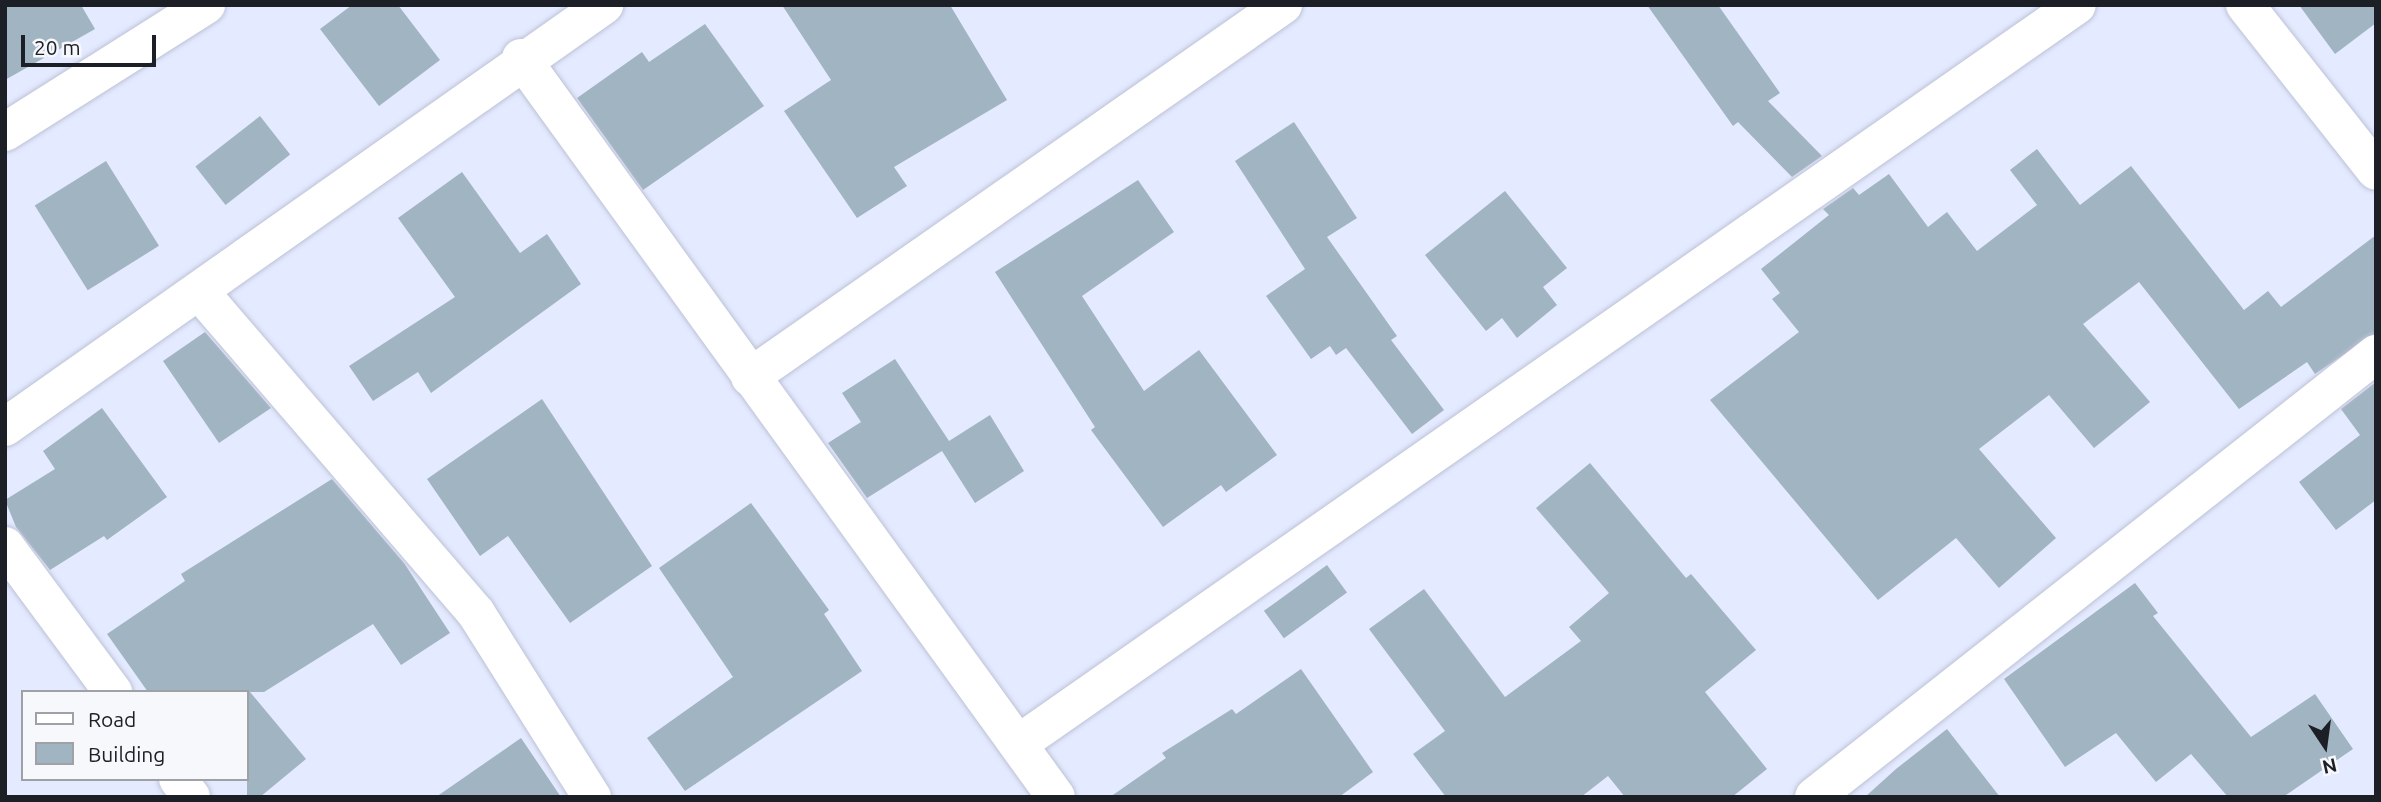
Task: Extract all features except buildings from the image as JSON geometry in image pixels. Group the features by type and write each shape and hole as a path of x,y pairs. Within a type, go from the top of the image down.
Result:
{"street":[{"path":"5,132 206,5"},
{"path":"5,427 521,58 604,5"},
{"path":"750,377 1283,5"},
{"path":"1018,744 2077,5"},
{"path":"2245,5 2376,171"},
{"path":"521,58 1056,797"},
{"path":"199,290 476,613 592,797"},
{"path":"1814,797 2376,354"},
{"path":"5,546 112,690"},
{"path":"179,781 191,797"}]}
